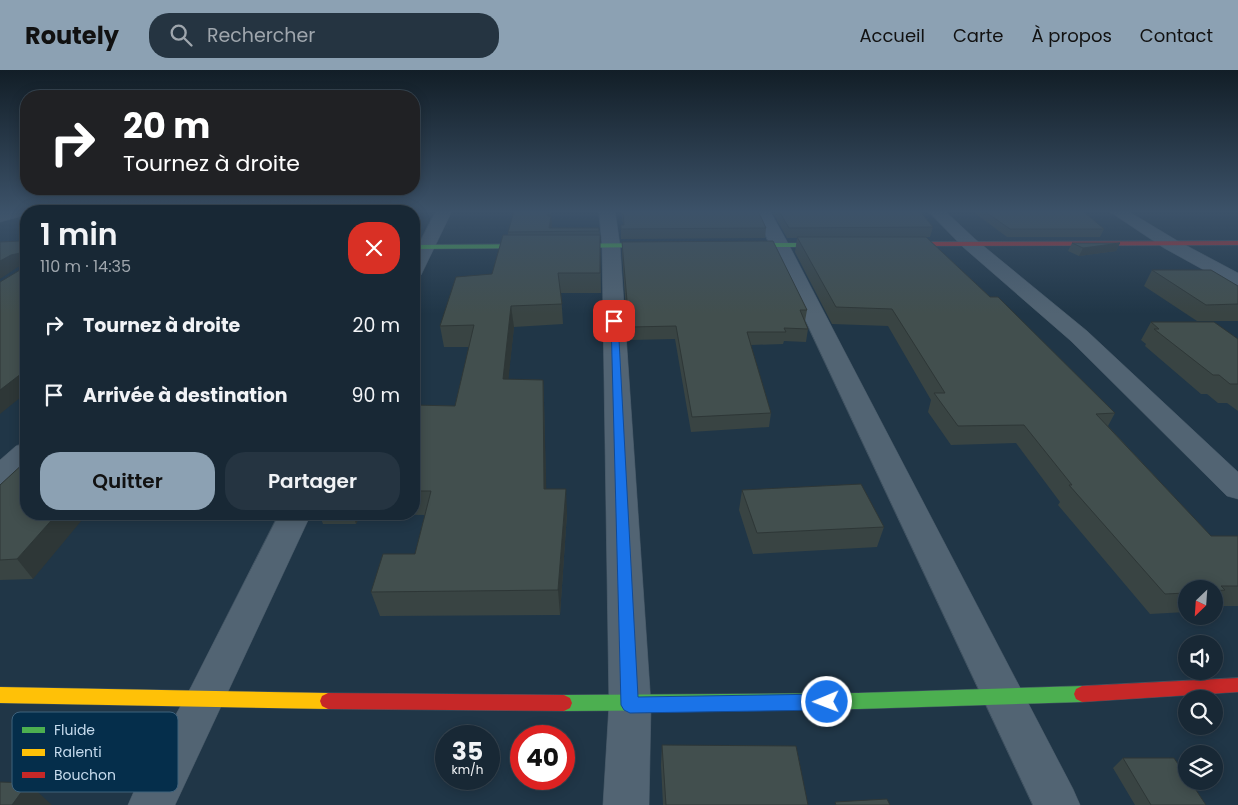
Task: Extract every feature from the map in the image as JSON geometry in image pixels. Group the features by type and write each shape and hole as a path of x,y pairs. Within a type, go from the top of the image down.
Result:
{"street":[{"path":"420,247 528,245"},
{"path":"611,245 630,705 626,805"},
{"path":"780,245 1057,805"},
{"path":"972,245 1080,336 1238,489"},
{"path":"1172,245 1238,281"},
{"path":"0,477 20,458"},
{"path":"178,752 293,520"},
{"path":"0,695 205,700 630,705 1004,699 1131,693 1238,685"},
{"path":"151,805 158,792"}],"building":[{"path":"0,245 20,245 20,253 0,261"},
{"path":"500,245 600,245 600,273 558,273 562,304 511,306 503,379 543,380 544,489 566,489 558,590 371,592 383,554 415,554 431,491 420,491 420,405 455,406 474,325 440,326 456,277 492,274"},
{"path":"622,245 775,245 807,310 800,310 808,329 784,328 786,332 747,332 771,413 692,417 676,326 631,327"},
{"path":"802,245 935,245 990,297 998,297 1115,413 1096,414 1211,536 1238,536 1238,586 1223,586 1223,580 1178,580 1178,593 1165,594 1069,485 1072,485 1024,425 958,426 934,393 945,393 892,309 836,307"},
{"path":"1077,245 1103,245 1083,248"},
{"path":"20,270 20,375 0,390 0,282"},
{"path":"1152,270 1211,270 1238,286 1238,304 1206,305"},
{"path":"1151,322 1214,322 1238,339 1238,384 1230,384 1219,375 1213,375 1154,329 1159,329"},
{"path":"20,467 20,520 52,520 17,559 0,560 0,485"},
{"path":"861,484 884,527 757,533 742,490"},
{"path":"662,745 796,746 808,805 666,805"},
{"path":"1123,758 1174,758 1178,764 1178,790 1196,790 1206,805 1151,805"},
{"path":"0,782 12,782 12,792 21,792 12,805 0,805"},
{"path":"887,799 890,805 836,805 835,802"}],"traffic: fast":[{"path":"420,247 623,245"},
{"path":"564,703 858,701 1082,694"}],"traffic: slow":[{"path":"0,695 328,701"}],"traffic: jam":[{"path":"1082,694 1238,685"},
{"path":"328,701 564,703"}],"route":[{"path":"614,321 630,705 827,702"}]}
